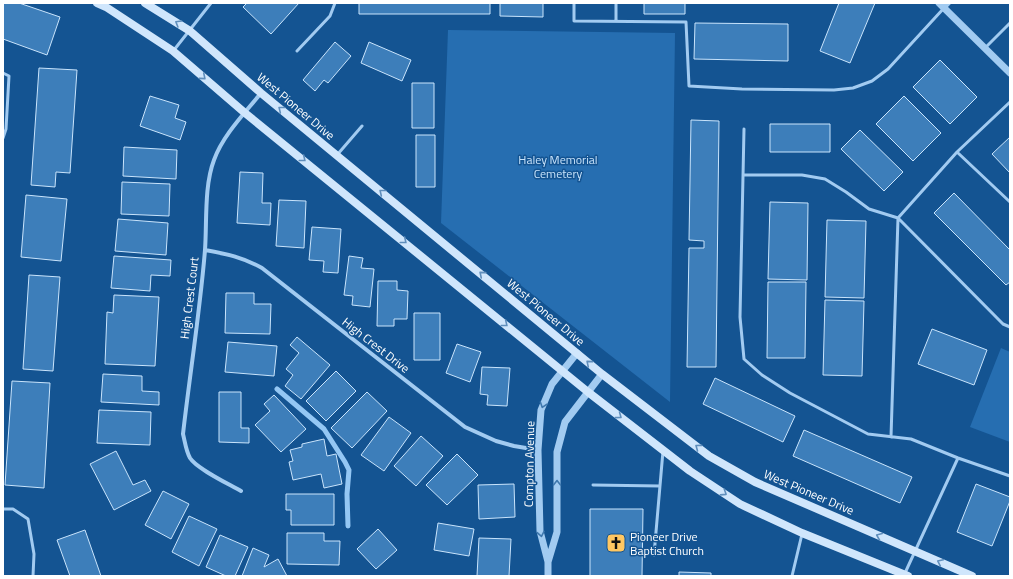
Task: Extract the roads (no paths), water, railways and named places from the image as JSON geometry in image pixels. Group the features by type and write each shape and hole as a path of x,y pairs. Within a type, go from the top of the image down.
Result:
{"main road":[{"path":"97,3 106,7 173,52 245,113 588,392 690,471 740,504 802,533 906,575"},
{"name":"West Pioneer Drive","path":"145,3 190,31 261,93 602,374 709,456 755,482 915,551 966,575"}],"street":[{"path":"944,5 1010,73"},
{"name":"High Crest Court","path":"241,491 202,469 191,460 186,449 183,434 205,250 208,198 214,160 230,132 261,93"},
{"name":"High Crest Drive","path":"205,250 235,256 262,268 465,427 496,441 538,450"},
{"name":"Compton Avenue","path":"548,576 548,562 540,531 538,450 541,410 548,391 562,370 577,353"},
{"name":"Compton Avenue","path":"548,562 557,532 557,452 565,422 602,374"}],"lane":[{"path":"173,52 211,3"},
{"path":"297,51 330,16 335,3"},
{"path":"574,3 574,21 686,22 689,86 742,89 834,90 853,88 872,81 888,69 944,5"},
{"path":"616,3 616,21"},
{"path":"985,48 1010,23"},
{"path":"3,73 9,76 6,129 3,138"},
{"path":"891,436 898,218 956,152 1010,102"},
{"path":"337,155 362,126"},
{"path":"744,129 740,317 744,359 762,375 790,393 868,434 911,439 958,458 1010,476"},
{"path":"956,152 1010,202"},
{"path":"743,175 802,175 824,179 846,192 869,209 898,218 1003,324 1010,327"},
{"path":"654,554 663,449"},
{"path":"906,575 915,551 958,458"},
{"path":"593,485 660,486"},
{"path":"3,509 13,509 28,519 34,554 34,576"},
{"path":"792,576 802,533"}],"waterway":[{"path":"277,389 324,429 345,462 349,470 347,494 348,526"}],"place":[{"name":"Pioneer Drive Baptist Church","path":"616,543"}],"park label":[{"name":"Haley Memorial Cemetery","path":"558,166"}]}
